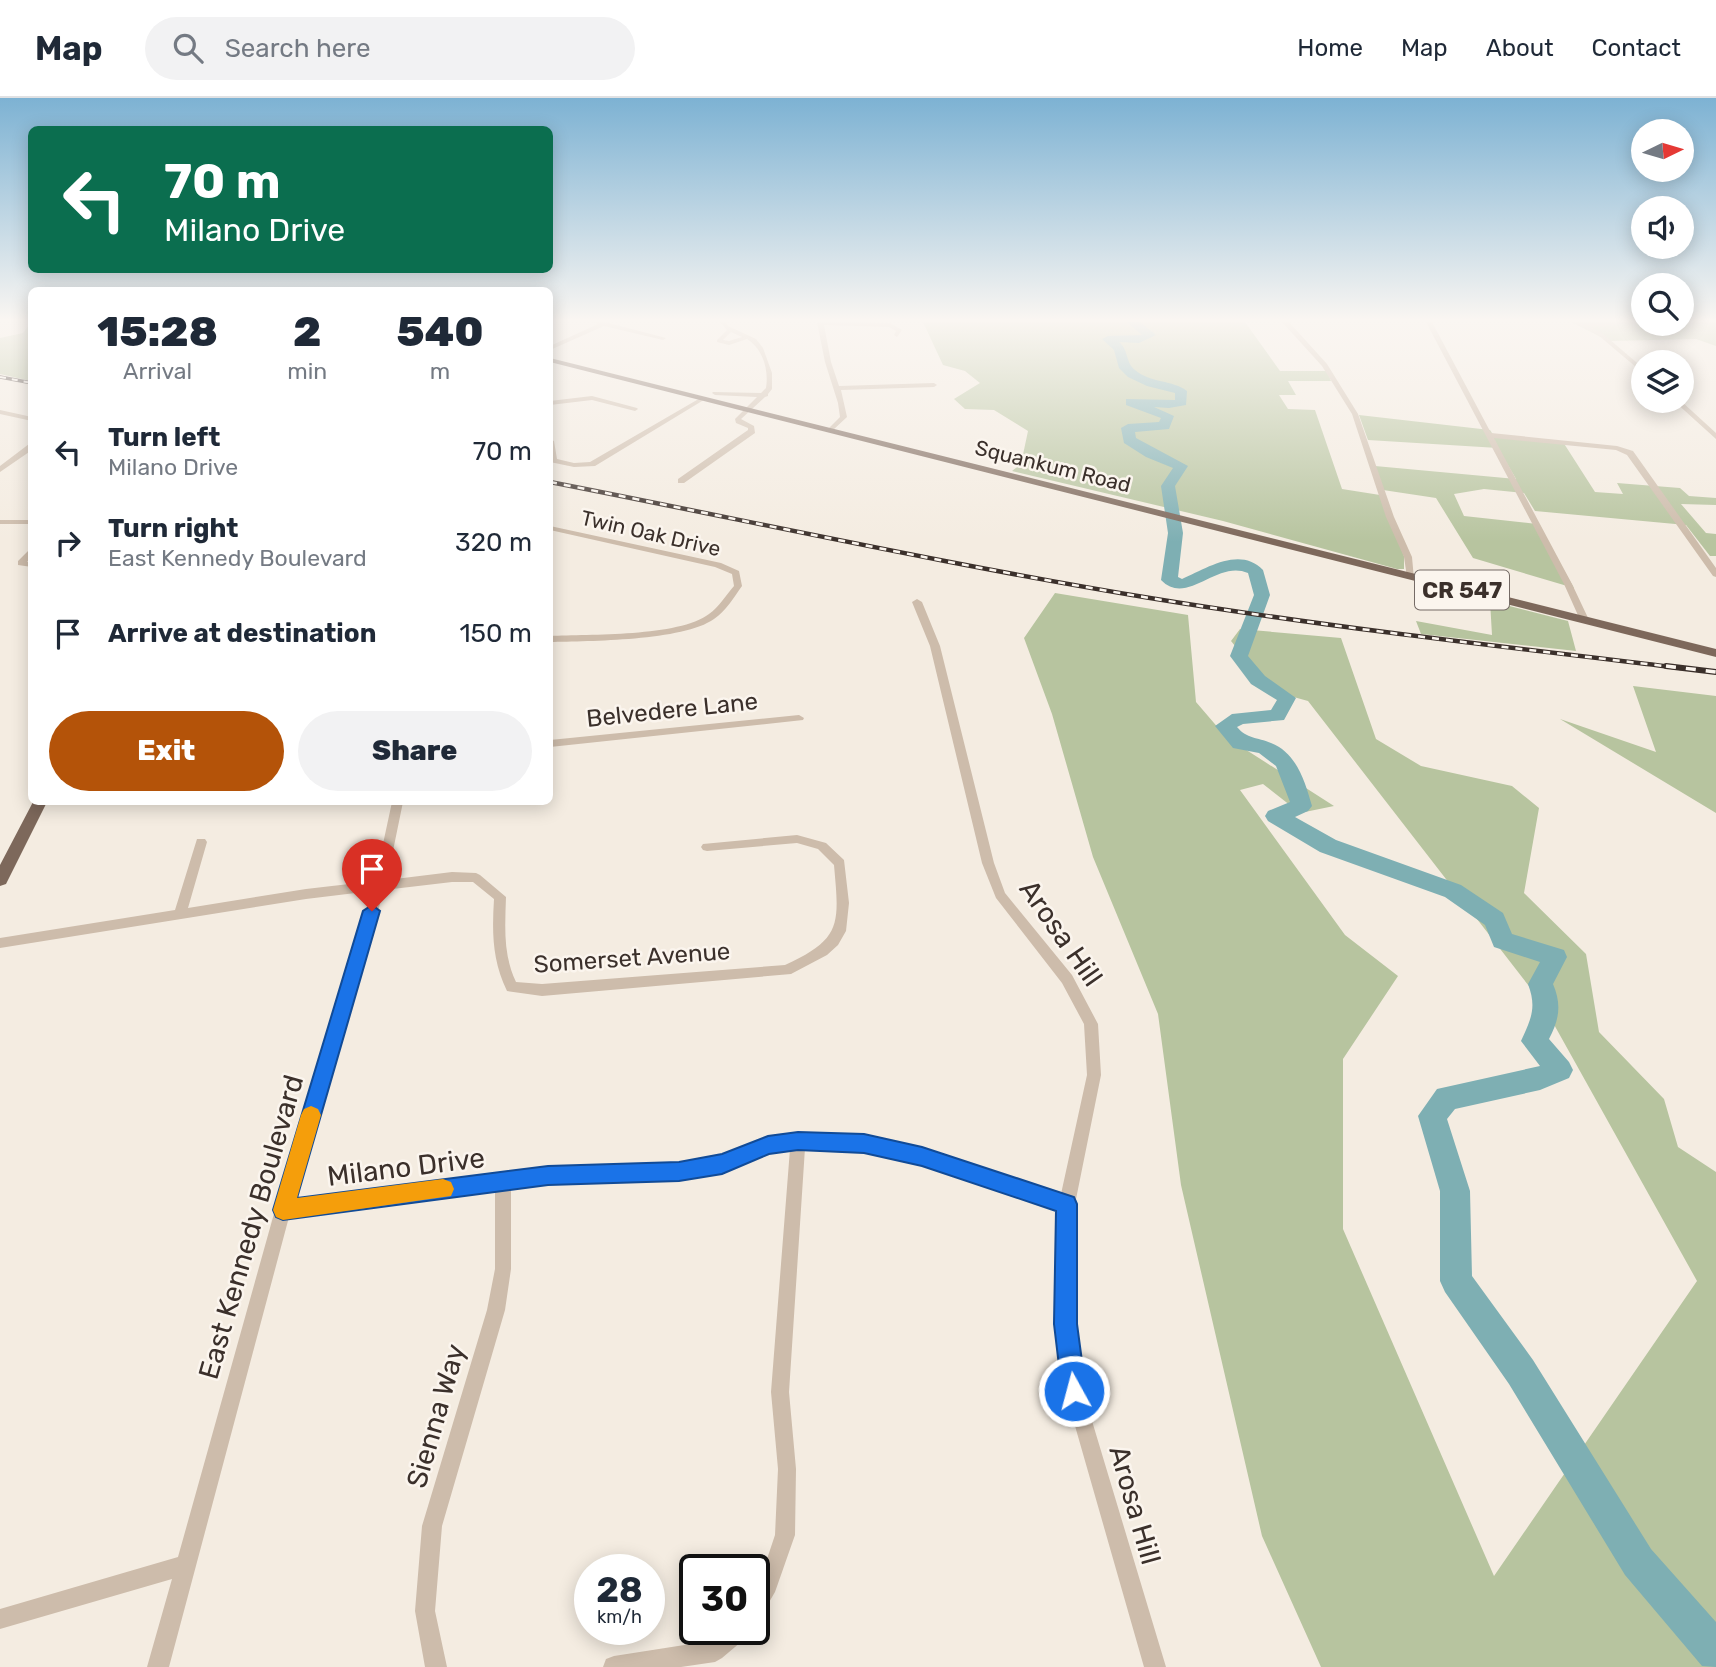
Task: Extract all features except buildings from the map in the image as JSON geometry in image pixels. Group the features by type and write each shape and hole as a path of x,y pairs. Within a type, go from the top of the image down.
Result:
{"main road":[{"name":"Squankum Road","path":"692,395 1412,577"},
{"name":"CR 547","path":"1412,577 1716,653"},
{"path":"0,880 38,805"}],"street":[{"path":"681,481 752,432 752,427 738,420 766,395"},
{"path":"830,430 844,417 839,395"},
{"path":"1344,395 1355,414 1390,517 1408,557 1412,577"},
{"path":"1469,395 1584,620"},
{"path":"553,403 592,398 635,409"},
{"path":"553,460 575,465 592,464 704,398"},
{"path":"0,412 28,418"},
{"path":"1689,413 1716,437"},
{"path":"1490,435 1617,448 1630,453 1716,574"},
{"path":"0,470 28,449"},
{"path":"0,522 28,522"},
{"name":"Twin Oak Drive","path":"553,529 718,565 736,573 738,586 709,618 687,625 658,631 553,639"},
{"name":"Arosa Hill","path":"918,603 935,646 988,863 1000,895 1067,979 1091,1024 1094,1074 1067,1204 1065,1324 1074,1391 1155,1667"},
{"name":"Belvedere Lane","path":"553,744 799,718"},
{"name":"East Kennedy Boulevard","path":"158,1667 283,1210 379,886 397,805"},
{"name":"Somerset Avenue","path":"0,943 306,894 453,877 476,878 500,897 500,966 512,987 542,990 786,970 816,958 837,940 844,909 840,863 822,846 797,839 707,846"},
{"path":"180,914 201,842"},
{"path":"770,1580 785,1535 787,1469 780,1392 798,1141"},
{"name":"Milano Drive","path":"283,1210 548,1176 679,1172 722,1164 768,1145 798,1141 864,1144 922,1157 1067,1204"},
{"name":"Sienna Way","path":"436,1667 425,1611 432,1526 496,1310 503,1269 503,1181"},
{"path":"0,1619 186,1565"},
{"path":"614,1667 715,1651 722,1645"}],"green space":[{"path":"960,395 1279,395 1288,409 1315,410 1342,489 1380,495 1404,556 1404,569 1223,521 1012,471 1021,464 1028,431 994,410 965,409 954,399"},
{"path":"1359,415 1490,430 1494,436 1563,442 1595,492 1623,494 1617,483 1680,488 1689,496 1716,498 1716,505 1681,504 1706,533 1716,534 1716,556 1710,556 1686,525 1535,511 1524,493 1484,489 1454,494 1464,516 1537,524 1574,588 1473,558 1436,498 1383,490 1375,466 1516,479 1498,448 1368,440"},
{"path":"1055,593 1188,615 1196,702 1226,737 1334,806 1300,813 1263,784 1240,790 1345,935 1398,976 1343,1059 1343,1229 1494,1576 1697,1281 1542,1003 1308,701 1272,691 1231,641 1240,629 1341,638 1376,739 1421,766 1512,786 1539,808 1524,893 1586,954 1599,1032 1664,1099 1678,1147 1716,1172 1716,1667 1321,1667 1262,1536 1181,1185 1158,1014 1093,857 1052,714 1024,638"},
{"path":"1490,601 1568,621 1576,651 1421,634 1416,621 1492,635"},
{"path":"1633,686 1716,696 1716,813 1560,719 1656,752"}],"waterway":[{"path":"1181,395 1182,402 1175,404 1130,402 1168,416 1164,426 1128,428 1129,440 1151,454 1181,466 1168,486 1175,533 1169,580 1183,584 1229,564 1239,563 1255,570 1262,595 1239,656 1258,680 1287,698 1277,716 1239,718 1225,726 1240,743 1266,748 1283,761 1289,770 1301,806 1276,816 1328,846 1453,891 1495,920 1502,940 1555,957 1540,984 1547,1007 1545,1020 1534,1041 1560,1070 1540,1078 1447,1098 1432,1116 1455,1191 1456,1281 1521,1372 1638,1562 1716,1652"}],"railway":[{"path":"553,483 925,557 1150,598 1349,627 1681,668"},
{"path":"1666,666 1716,672"}],"slow traffic":[{"path":"311,1115 283,1210 443,1189"}],"route":[{"path":"372,911 283,1210 548,1176 679,1172 722,1164 768,1145 798,1141 864,1144 922,1157 1067,1204 1065,1324 1074,1391"}]}
